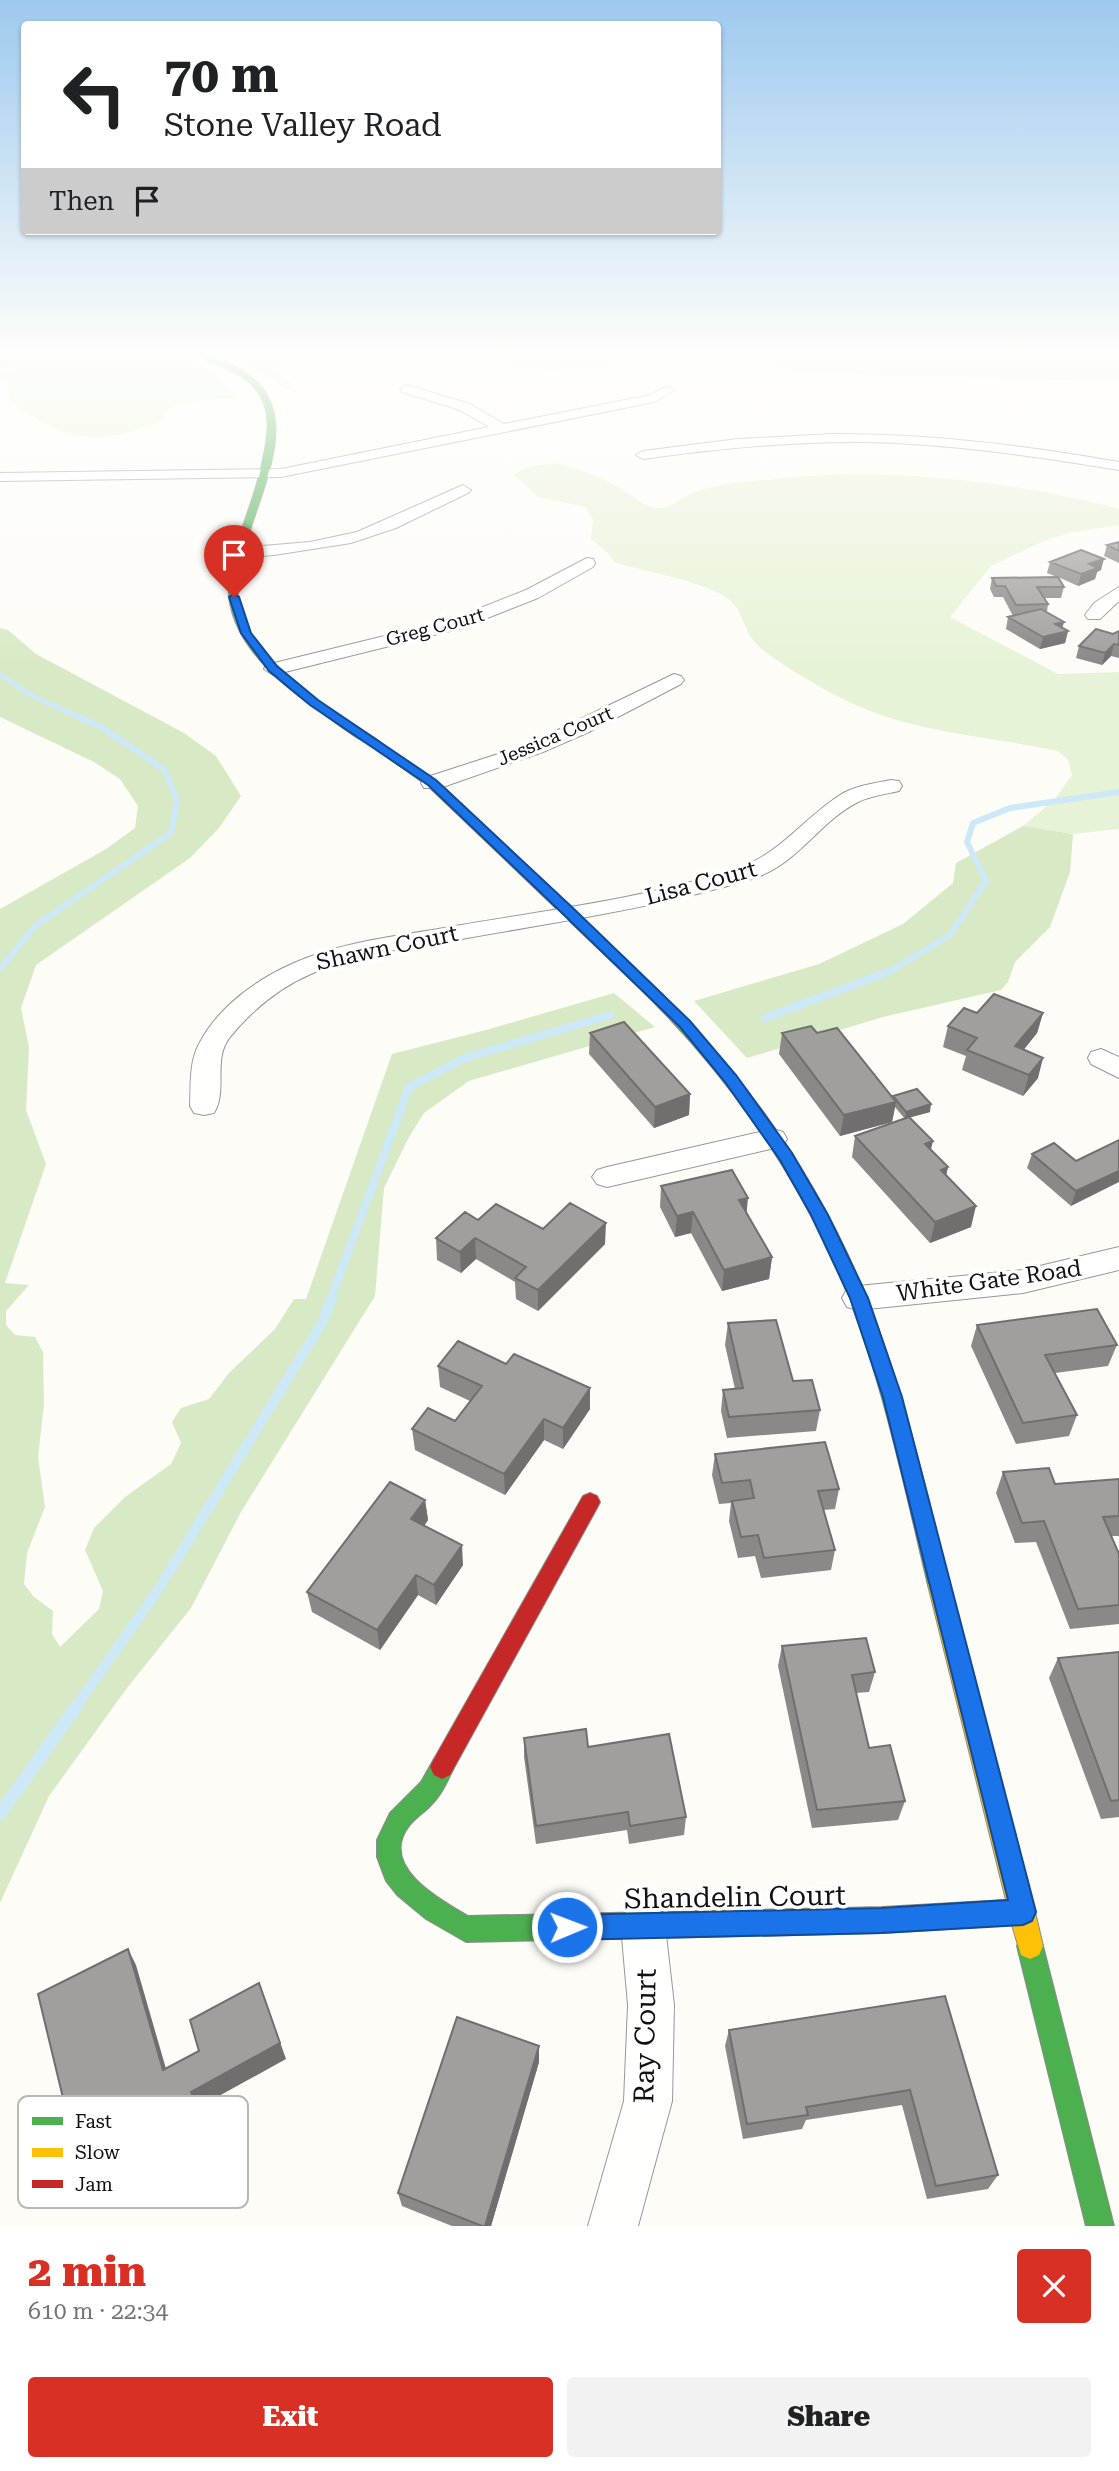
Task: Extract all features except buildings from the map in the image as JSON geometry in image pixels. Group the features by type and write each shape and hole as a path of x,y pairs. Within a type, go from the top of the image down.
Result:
{"street":[{"path":"265,458 231,582 237,612 246,633 273,669 314,702 432,783 685,1024 730,1079 773,1139 820,1215 859,1298 892,1397 1100,2226"},
{"path":"0,477 260,476 353,458"},
{"path":"1065,458 1119,466"},
{"path":"238,553 299,548 354,538 399,522 441,497 463,490"},
{"name":"Greg Court","path":"273,669 456,624 532,594 587,563"},
{"path":"1094,615 1119,592"},
{"name":"Jessica Court","path":"432,783 571,733 674,680"},
{"name":"Lisa Court","path":"569,912 699,888 746,873 771,863 790,849 818,821 851,797 891,786"},
{"name":"Shawn Court","path":"204,1106 207,1061 212,1044 237,1012 255,996 298,969 325,958 358,950 569,912"},
{"path":"607,1178 773,1139"},
{"name":"White Gate Road","path":"859,1298 1027,1281 1092,1268 1119,1258"},
{"name":"Shandelin Court","path":"590,1502 429,1790 396,1824 387,1850 395,1877 414,1898 466,1929 881,1920 1023,1912"},
{"name":"Ray Court","path":"613,2226 648,2101 651,2005 643,1926"}],"green space":[{"path":"558,463 618,487 645,505 659,508 668,507 707,488 730,484 817,475 860,474 904,475 992,484 1119,509 1119,525 1068,533 1044,541 991,566 950,617 1058,674 1119,672 1119,829 1073,834 1023,826 1055,799 1072,775 1068,760 1058,751 918,725 863,708 792,670 759,647 736,607 723,596 694,583 614,562 610,555 591,539 593,520 586,507 538,497 513,474 532,466"},
{"path":"0,628 8,630 36,654 184,733 216,756 241,796 219,828 190,858 36,965 21,1008 29,1047 26,1110 46,1164 5,1283 29,1285 6,1311 6,1325 15,1335 35,1337 43,1352 44,1404 38,1457 45,1507 27,1553 24,1584 34,1597 53,1611 52,1634 60,1647 99,1609 103,1591 85,1550 94,1528 125,1497 171,1464 181,1443 172,1422 181,1408 209,1399 229,1373 275,1329 294,1299 306,1299 392,1054 614,993 655,1027 469,1081 424,1113 384,1188 375,1296 241,1512 191,1608 127,1688 49,1796 0,1903 0,909 106,849 135,828 138,806 120,779 94,762 0,717"},
{"path":"1023,826 1073,834 1070,872 1050,927 1015,962 1008,982 1001,990 883,1017 747,1058 694,1001 819,964 903,924 953,883 956,863"}],"waterway":[{"path":"0,674 27,693 81,718"},
{"path":"0,969 36,925 171,833 177,801 165,770 101,727 77,716"},
{"path":"885,974 950,935 986,881 967,842 973,823 1010,808 1119,792"},
{"path":"765,1018 888,972"},
{"path":"331,1298 409,1087 465,1058 610,1015"},
{"path":"75,1708 158,1590 323,1321 332,1297"},
{"path":"0,1814 76,1707"}],"traffic: fast":[{"path":"268,458 235,571 233,597 238,616 249,637 279,674 316,704 376,744"},
{"path":"629,970 679,1019 737,1088 784,1155 825,1225 871,1334 903,1440 939,1585"},
{"path":"442,1767 429,1790 398,1821 389,1840 389,1857 395,1872 405,1887 435,1911 466,1929 700,1924"},
{"path":"1030,1946 1100,2226"}],"traffic: slow":[{"path":"376,744 432,783 629,970"},
{"path":"939,1585 1030,1946"},
{"path":"700,1924 882,1920 1023,1912"}],"traffic: jam":[{"path":"442,1767 590,1502"}],"route":[{"path":"234,597 246,633 273,669 314,702 432,783 569,912 685,1024 730,1079 786,1157 820,1215 859,1298 892,1397 1023,1912 881,1920 567,1927"}]}
